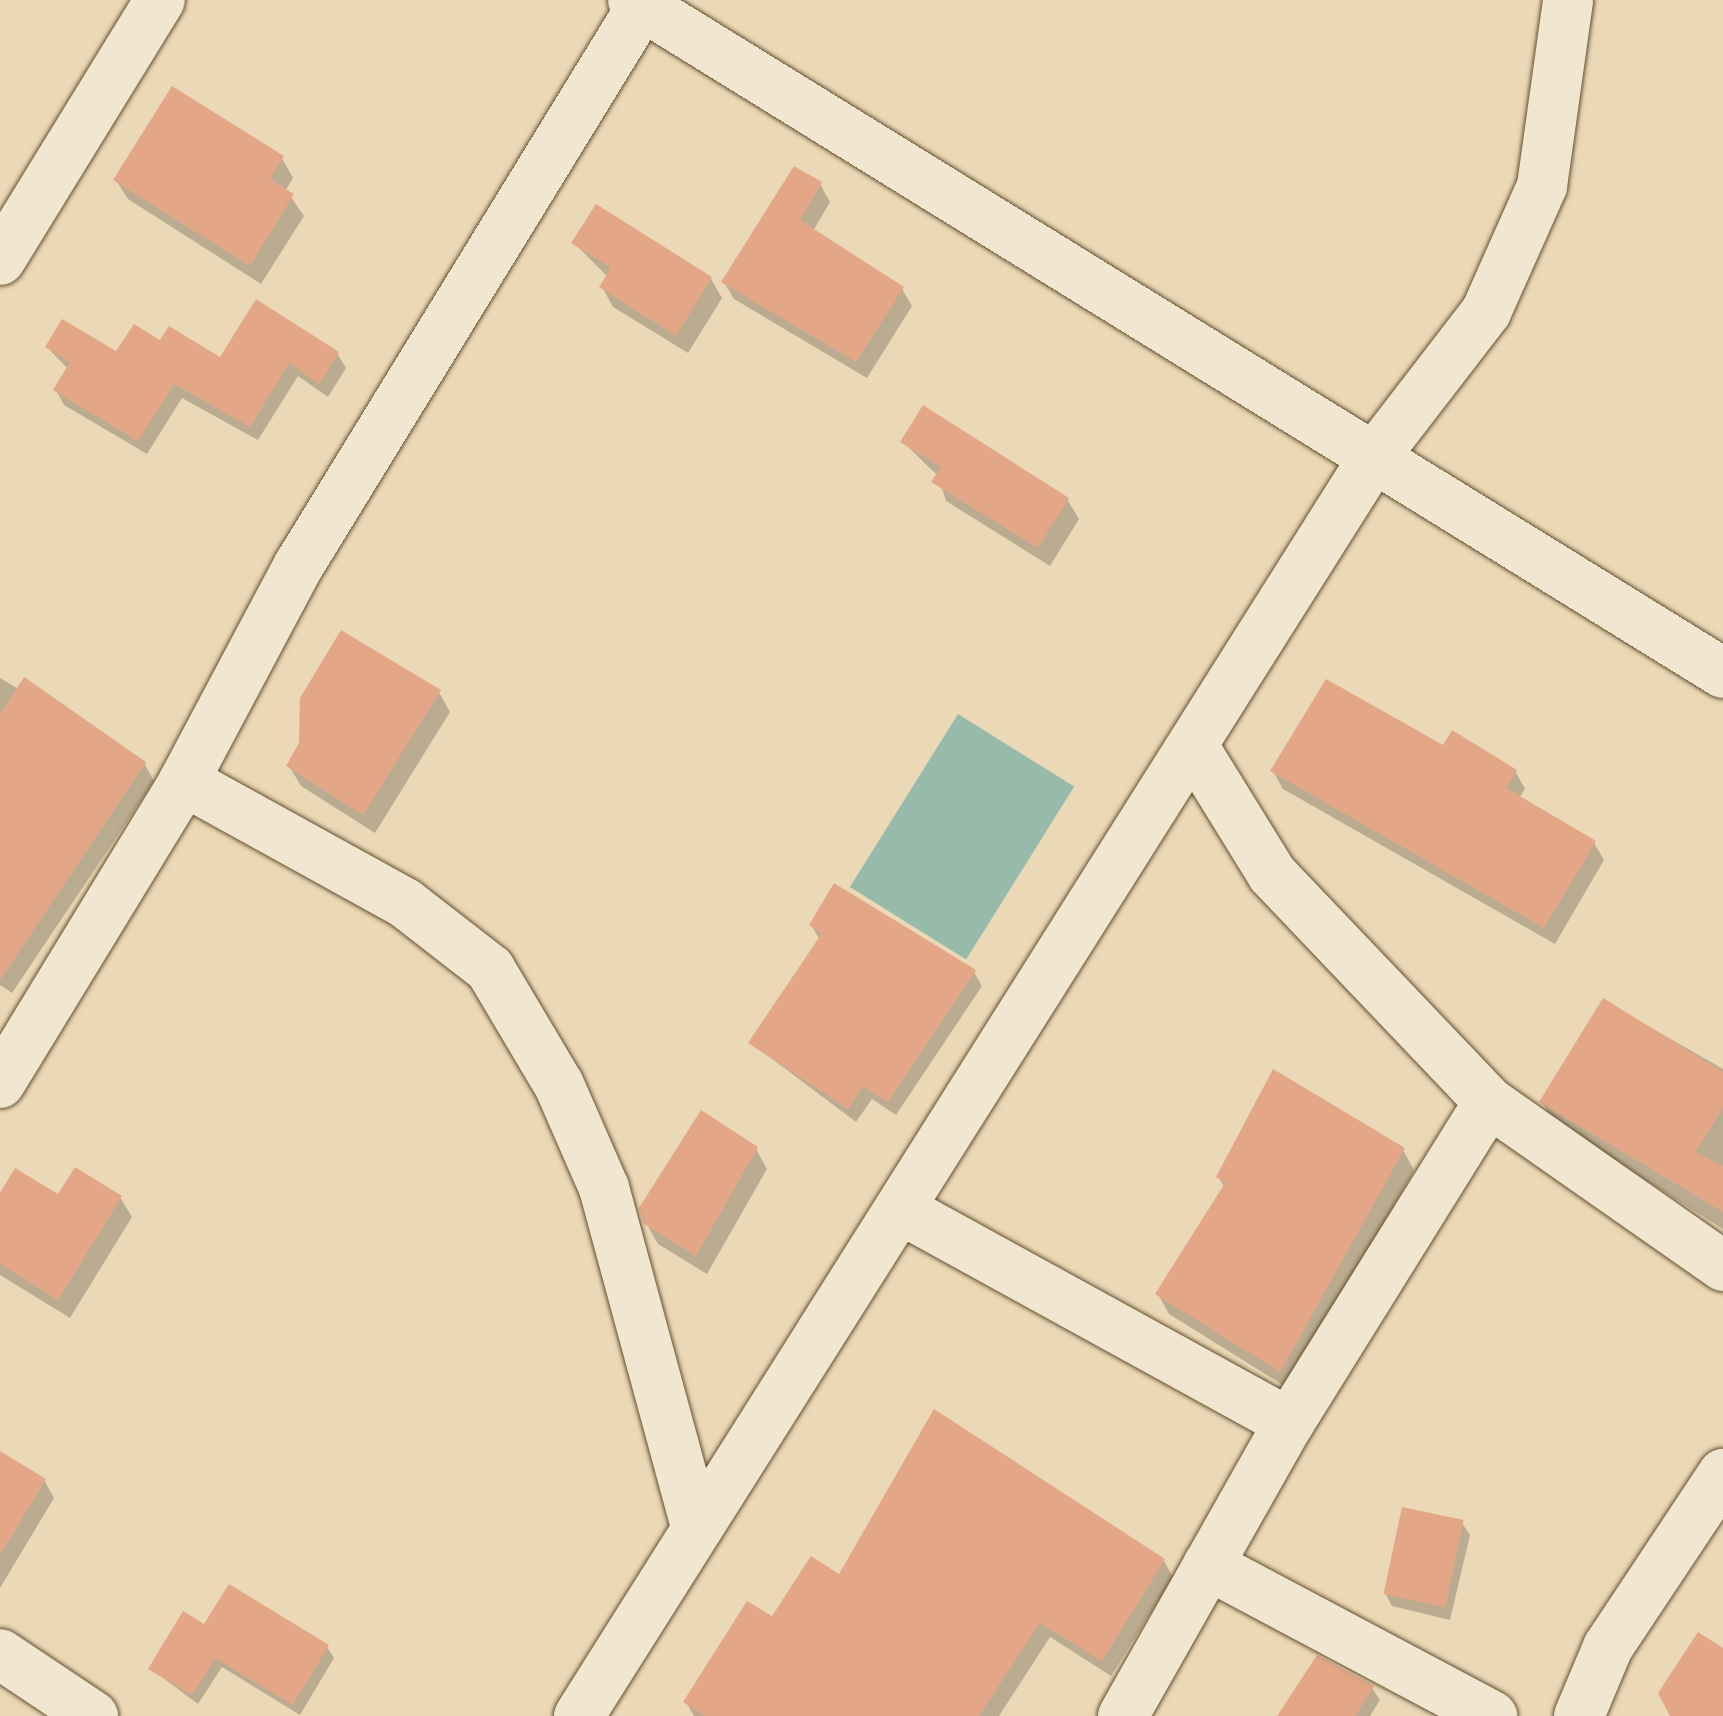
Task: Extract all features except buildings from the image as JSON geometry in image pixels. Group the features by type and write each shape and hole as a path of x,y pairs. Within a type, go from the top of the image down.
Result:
{"street":[{"path":"0,260 160,0"},
{"path":"579,1716 695,1522 900,1209 1372,460 1486,312 1542,186 1568,0"},
{"path":"0,1082 184,781 299,565 638,3 1372,460 1723,673"},
{"path":"1193,746 1272,874 1489,1102 1723,1266"},
{"path":"184,781 405,903 490,969 559,1085 604,1188 695,1522"},
{"path":"1123,1716 1289,1424 1489,1102"},
{"path":"900,1209 1289,1424"},
{"path":"1579,1716 1608,1646 1723,1474"},
{"path":"1208,1566 1492,1716"},
{"path":"0,1654 93,1716"}],"shaded area":[{"path":"958,714 1074,787 966,960 850,887"}]}
